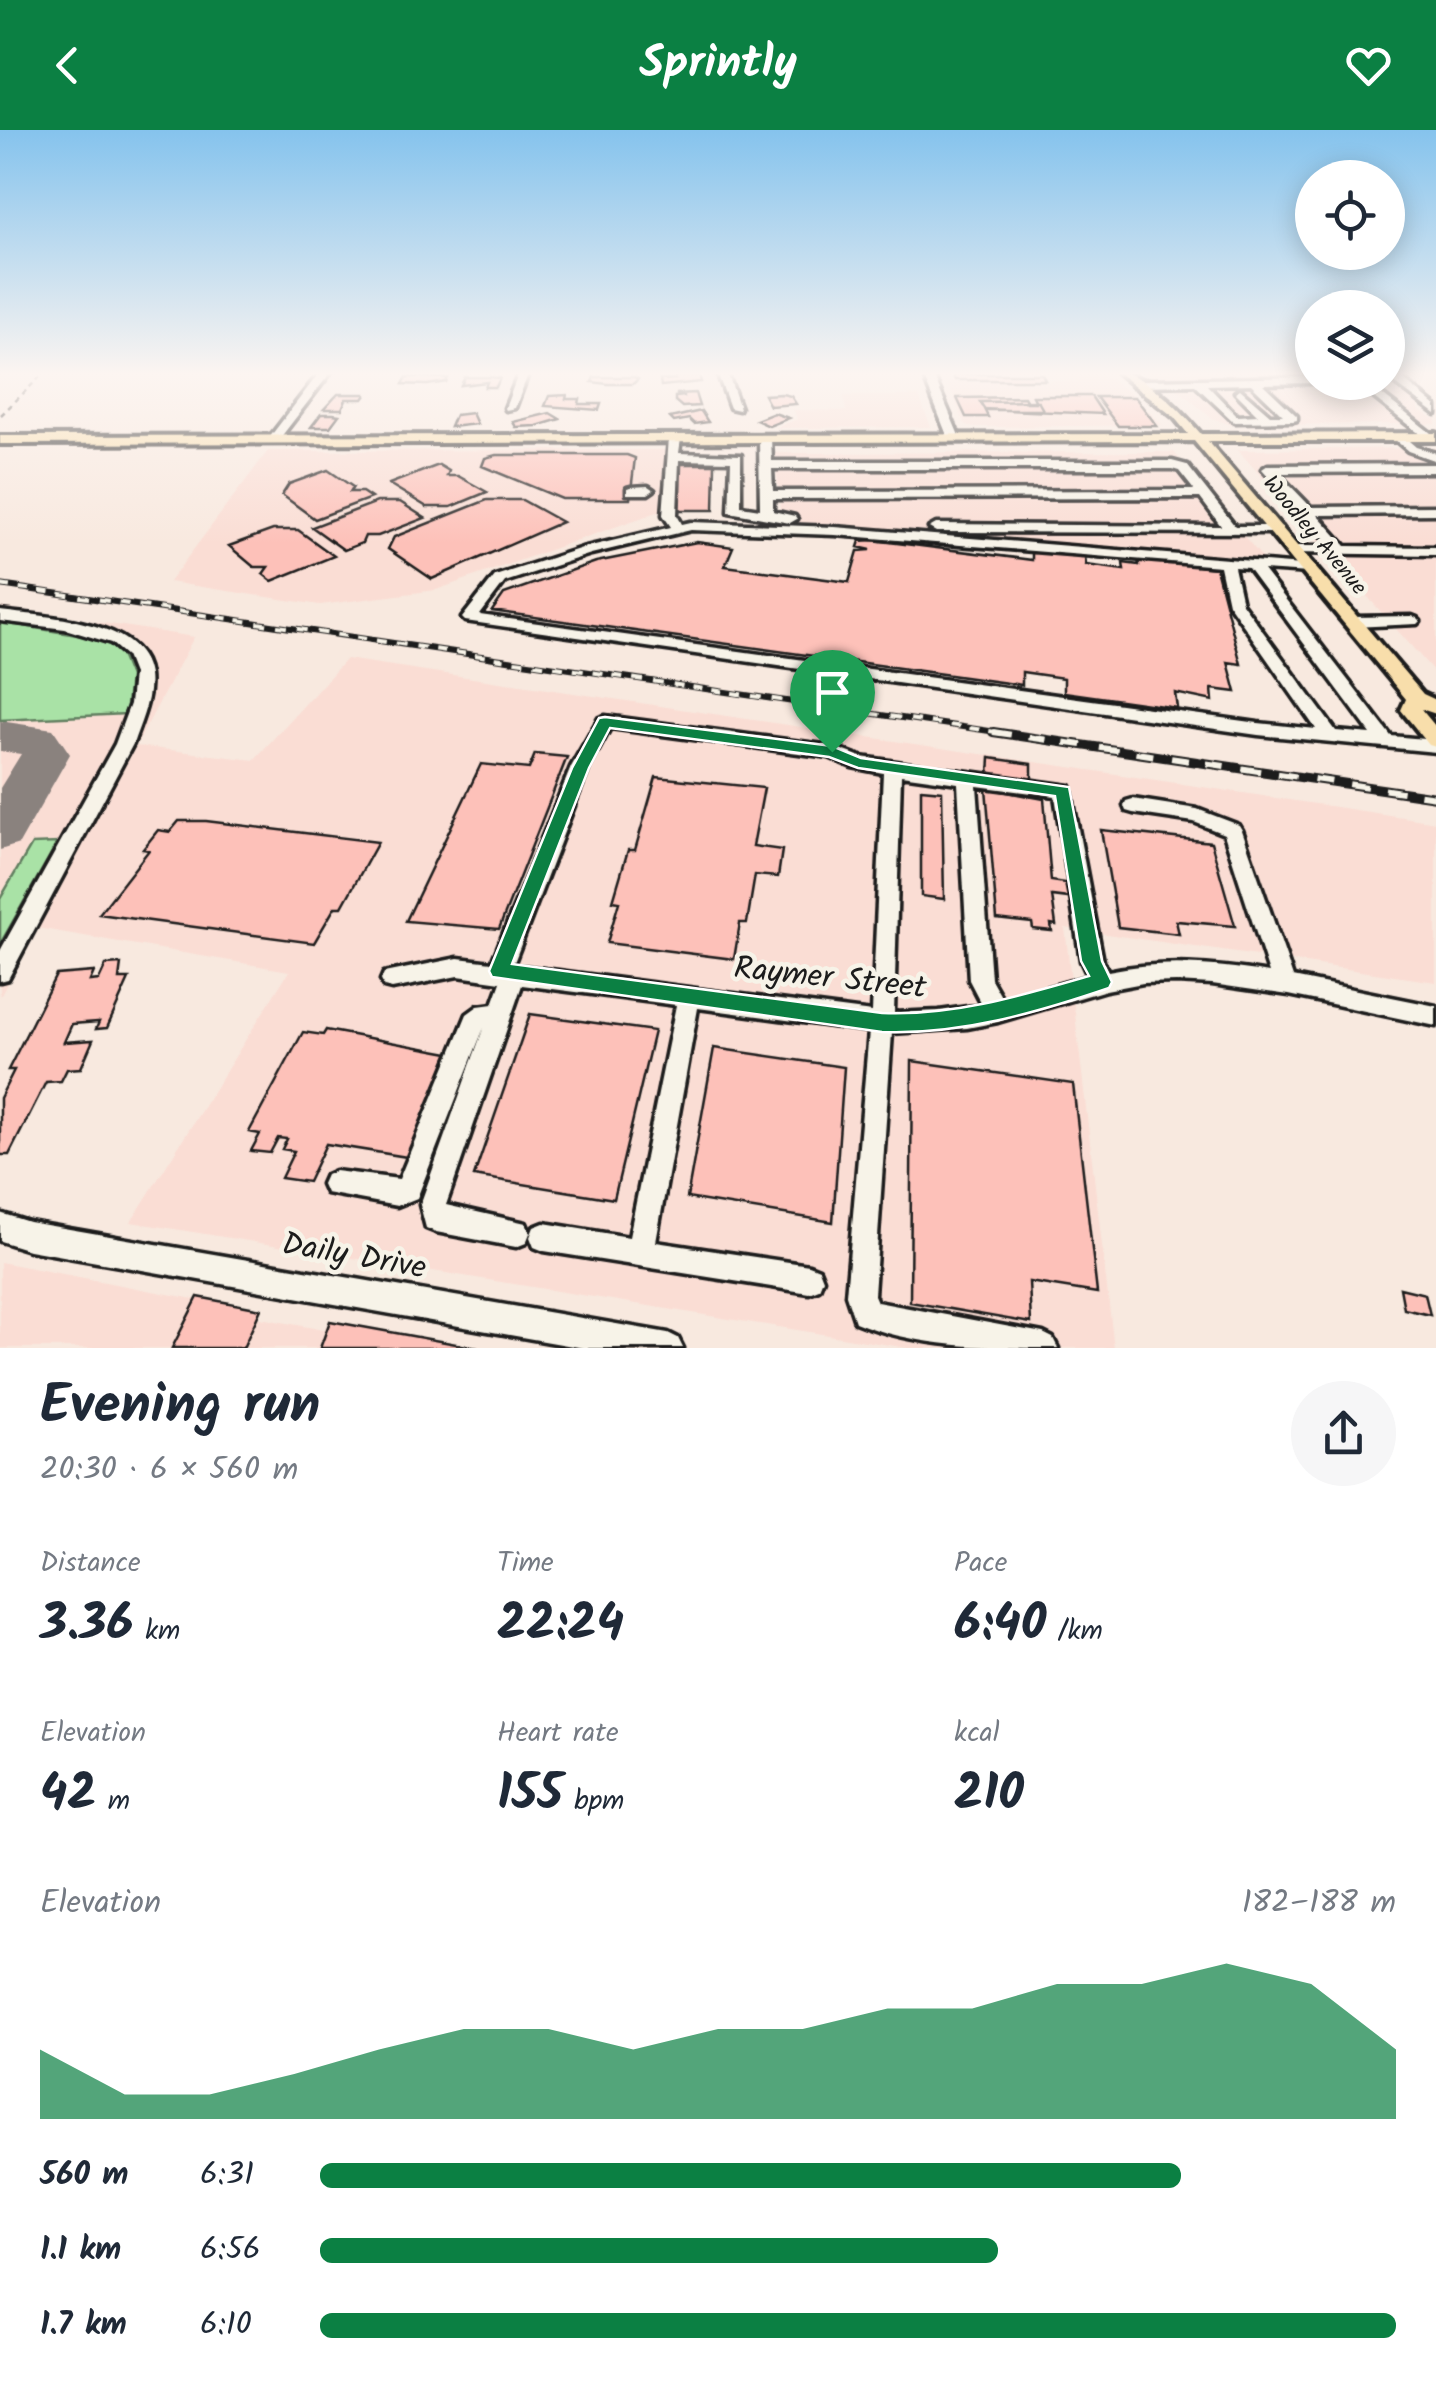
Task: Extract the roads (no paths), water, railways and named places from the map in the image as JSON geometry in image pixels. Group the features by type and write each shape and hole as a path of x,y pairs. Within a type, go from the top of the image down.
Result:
{"main road":[{"name":"Woodley Avenue","path":"1191,429 1353,622 1436,708"},
{"path":"0,440 1433,436"},
{"name":"Woodley Avenue","path":"1426,698 1411,710 1436,743"}],"street":[{"path":"273,440 282,429"},
{"path":"950,429 954,438"},
{"path":"1398,437 1412,449 1436,456"},
{"path":"675,438 670,515 678,528"},
{"path":"764,438 768,514"},
{"path":"673,456 737,458 734,509 773,518 899,527 1277,530"},
{"path":"766,464 1172,464 1184,468 1232,530"},
{"path":"1342,550 1268,469 1436,468"},
{"path":"630,490 648,490"},
{"path":"767,495 1204,494"},
{"path":"1308,511 1436,510"},
{"path":"1309,569 835,531 678,528 587,550 500,579 470,618 1330,737 1436,743"},
{"path":"1293,550 1436,551"},
{"path":"1226,564 1236,602 1330,737"},
{"path":"1254,566 1387,742"},
{"path":"0,616 121,639 134,652 143,685 138,714 124,744 0,972"},
{"path":"1353,622 1412,621"},
{"path":"809,1279 436,1218 434,1205 501,1014 507,972 580,768 605,722 832,752 858,763 1058,790 1065,794 1086,934 1102,982"},
{"path":"892,768 886,986 860,1295 865,1312 881,1319 1043,1348"},
{"path":"967,780 980,980 998,1012"},
{"path":"1133,806 1198,816 1232,830 1285,988"},
{"name":"Raymer Street","path":"392,980 458,967 882,1023 934,1023 998,1012 1102,982 1177,973 1436,1016"},
{"path":"640,1253 689,997"},
{"path":"335,1184 397,1193 408,1189 475,1021 486,1013 501,1014"},
{"name":"Daily Drive","path":"0,1227 29,1236 668,1348"}],"railway":[{"path":"0,585 1010,734"},
{"path":"993,732 1436,797"}]}
